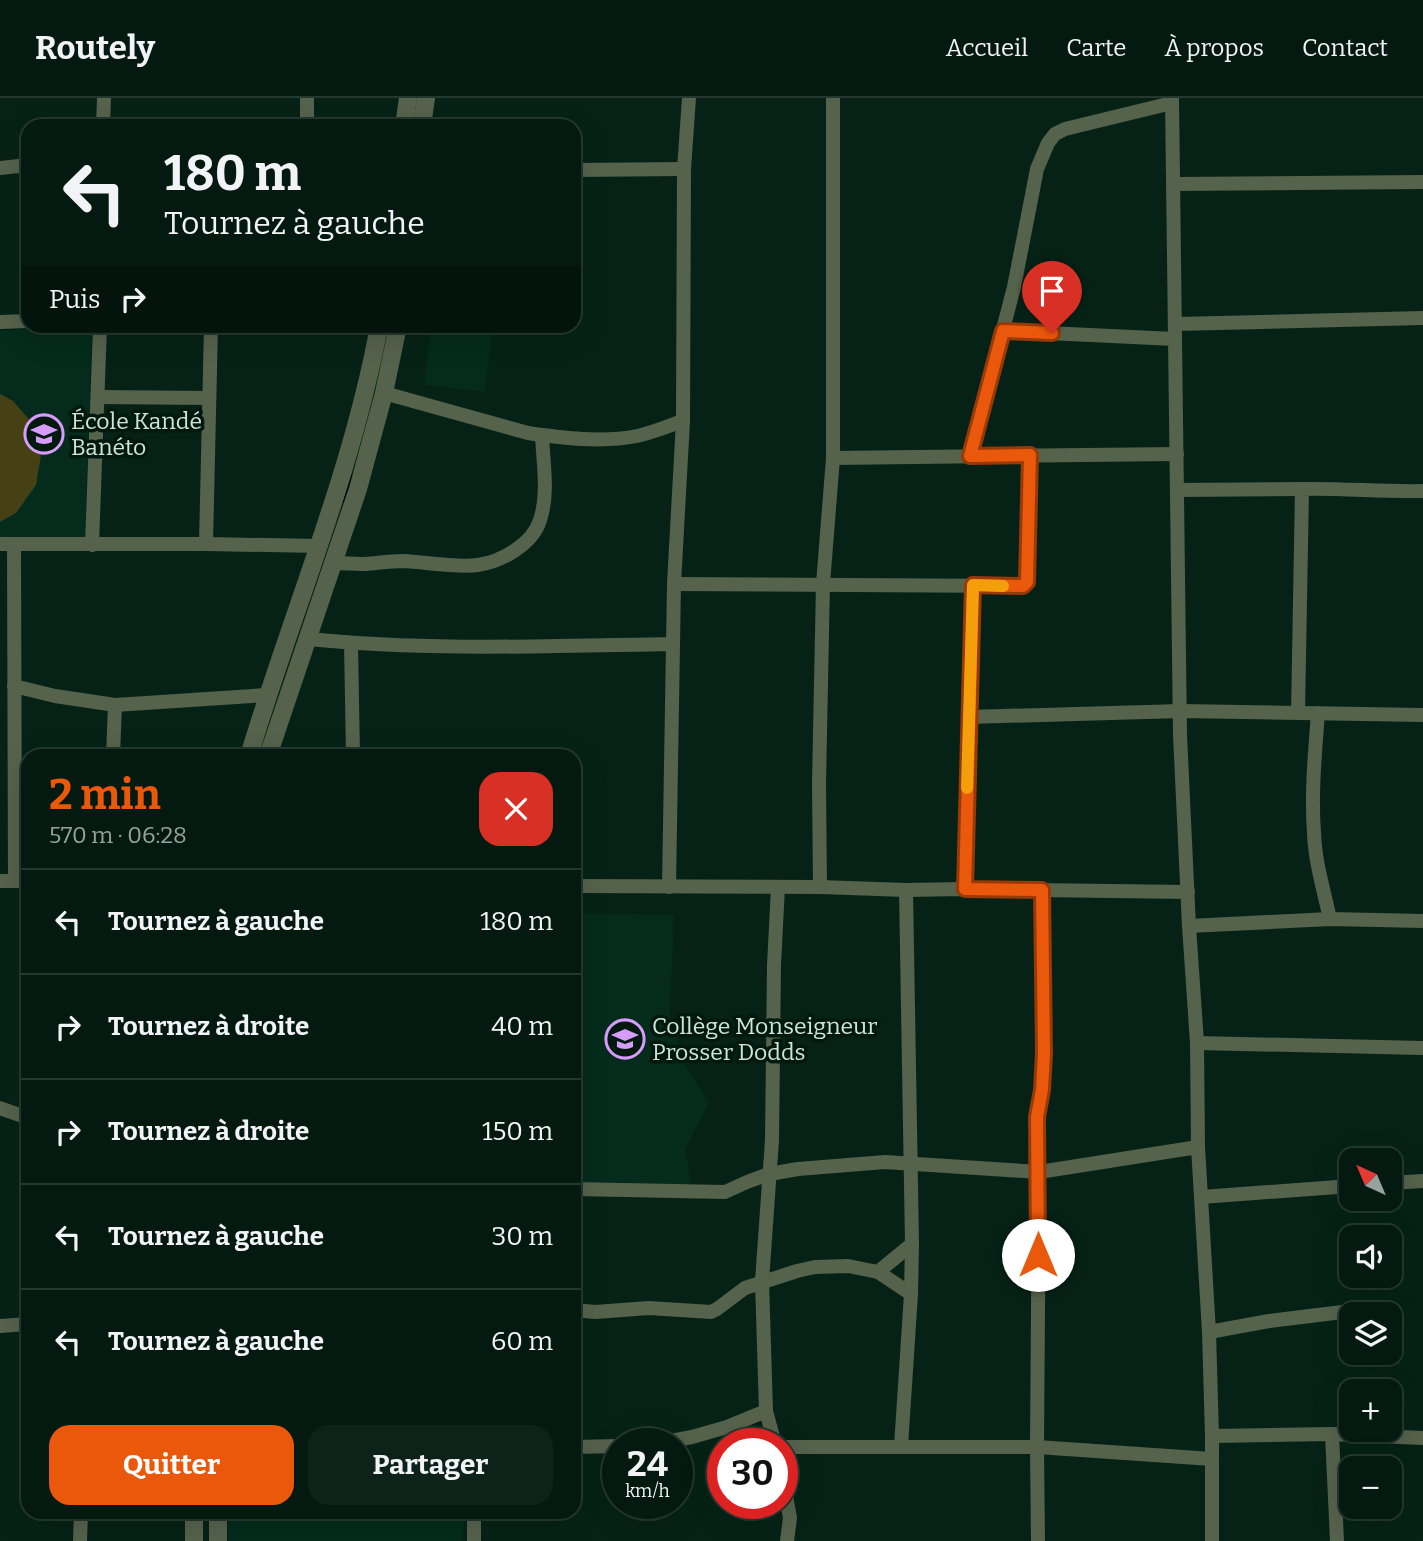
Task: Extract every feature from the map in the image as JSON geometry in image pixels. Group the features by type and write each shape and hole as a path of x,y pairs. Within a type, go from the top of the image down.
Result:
{"street":[{"path":"103,119 104,98"},
{"path":"307,98 307,119"},
{"path":"405,119 408,98"},
{"path":"423,119 426,98"},
{"path":"669,887 672,644 683,421 684,169 689,98"},
{"path":"820,887 823,584 833,458 833,98"},
{"path":"970,456 1014,287 1037,169 1048,143 1055,134 1065,129 1172,100 1180,735 1209,1332 1212,1541"},
{"path":"0,168 21,166"},
{"path":"581,170 684,169"},
{"path":"1173,184 1423,182"},
{"path":"1003,331 1175,331 1423,318"},
{"path":"0,322 21,321"},
{"path":"92,545 100,333"},
{"path":"206,544 211,333"},
{"path":"251,749 351,445 378,333"},
{"path":"270,749 358,489 384,393 397,333"},
{"path":"384,393 542,435 626,438 683,421"},
{"path":"98,397 209,398"},
{"path":"333,563 391,561 481,565 515,551 530,539 541,518 544,504 542,435"},
{"path":"833,458 1177,454"},
{"path":"674,584 1023,586 1027,582 1030,455"},
{"path":"1298,713 1302,489"},
{"path":"1177,490 1423,491"},
{"path":"21,772 15,686 7,649 7,544 320,546"},
{"path":"965,889 973,585"},
{"path":"308,639 488,648 672,644"},
{"path":"351,643 353,749"},
{"path":"15,686 55,696 115,705 267,695"},
{"path":"113,749 115,705"},
{"path":"968,717 1181,711 1423,715"},
{"path":"1318,713 1313,777 1314,835 1318,868 1330,919"},
{"path":"14,881 21,798"},
{"path":"581,886 1188,892"},
{"path":"771,1428 766,1411 762,1281 772,1140 774,965 778,887"},
{"path":"901,1446 912,1244 906,890"},
{"path":"1038,1541 1037,1117 1044,1053 1042,890"},
{"path":"1189,926 1330,919 1423,921"},
{"path":"1197,1043 1423,1048"},
{"path":"0,1108 21,1116"},
{"path":"581,1189 725,1192 769,1174 885,1162 1039,1172 1198,1147"},
{"path":"1402,1182 1423,1181"},
{"path":"1201,1197 1339,1187"},
{"path":"878,1272 912,1244"},
{"path":"581,1311 649,1308 710,1312 745,1288 815,1267 848,1266 878,1272 911,1294"},
{"path":"1209,1332 1339,1312"},
{"path":"0,1326 21,1324"},
{"path":"693,1437 727,1427 766,1411"},
{"path":"1212,1436 1332,1434 1423,1438"},
{"path":"1332,1434 1337,1541"},
{"path":"581,1447 602,1446"},
{"path":"798,1447 1037,1447 1212,1459"},
{"path":"80,1541 81,1519"},
{"path":"194,1519 194,1541"},
{"path":"218,1519 218,1541"},
{"path":"474,1519 474,1541"},
{"path":"787,1541 790,1519"}],"shaded area":[{"name":"École Kandé Banéto","path":"0,331 92,333 85,537 0,540"},
{"path":"430,333 492,333 485,392 424,385"},
{"path":"0,394 13,401 32,423 41,455 36,485 16,513 0,522"},
{"name":"Collège Monseigneur Prosser Dodds","path":"581,913 674,915 670,1016 683,1062 709,1103 685,1149 692,1188 629,1186 627,1182 581,1182"},
{"path":"228,1519 464,1519 463,1541 228,1541"}],"waterway":[{"path":"345,501 353,476"}],"slow traffic":[{"path":"967,788 973,585 1003,586"}],"place":[{"name":"École Kandé Banéto","path":"44,434"},
{"name":"Collège Monseigneur Prosser Dodds","path":"625,1039"}],"route":[{"path":"1038,1255 1037,1117 1044,1053 1042,890 965,889 973,585 1023,586 1027,582 1030,455 970,456 1003,331 1052,333"}]}
